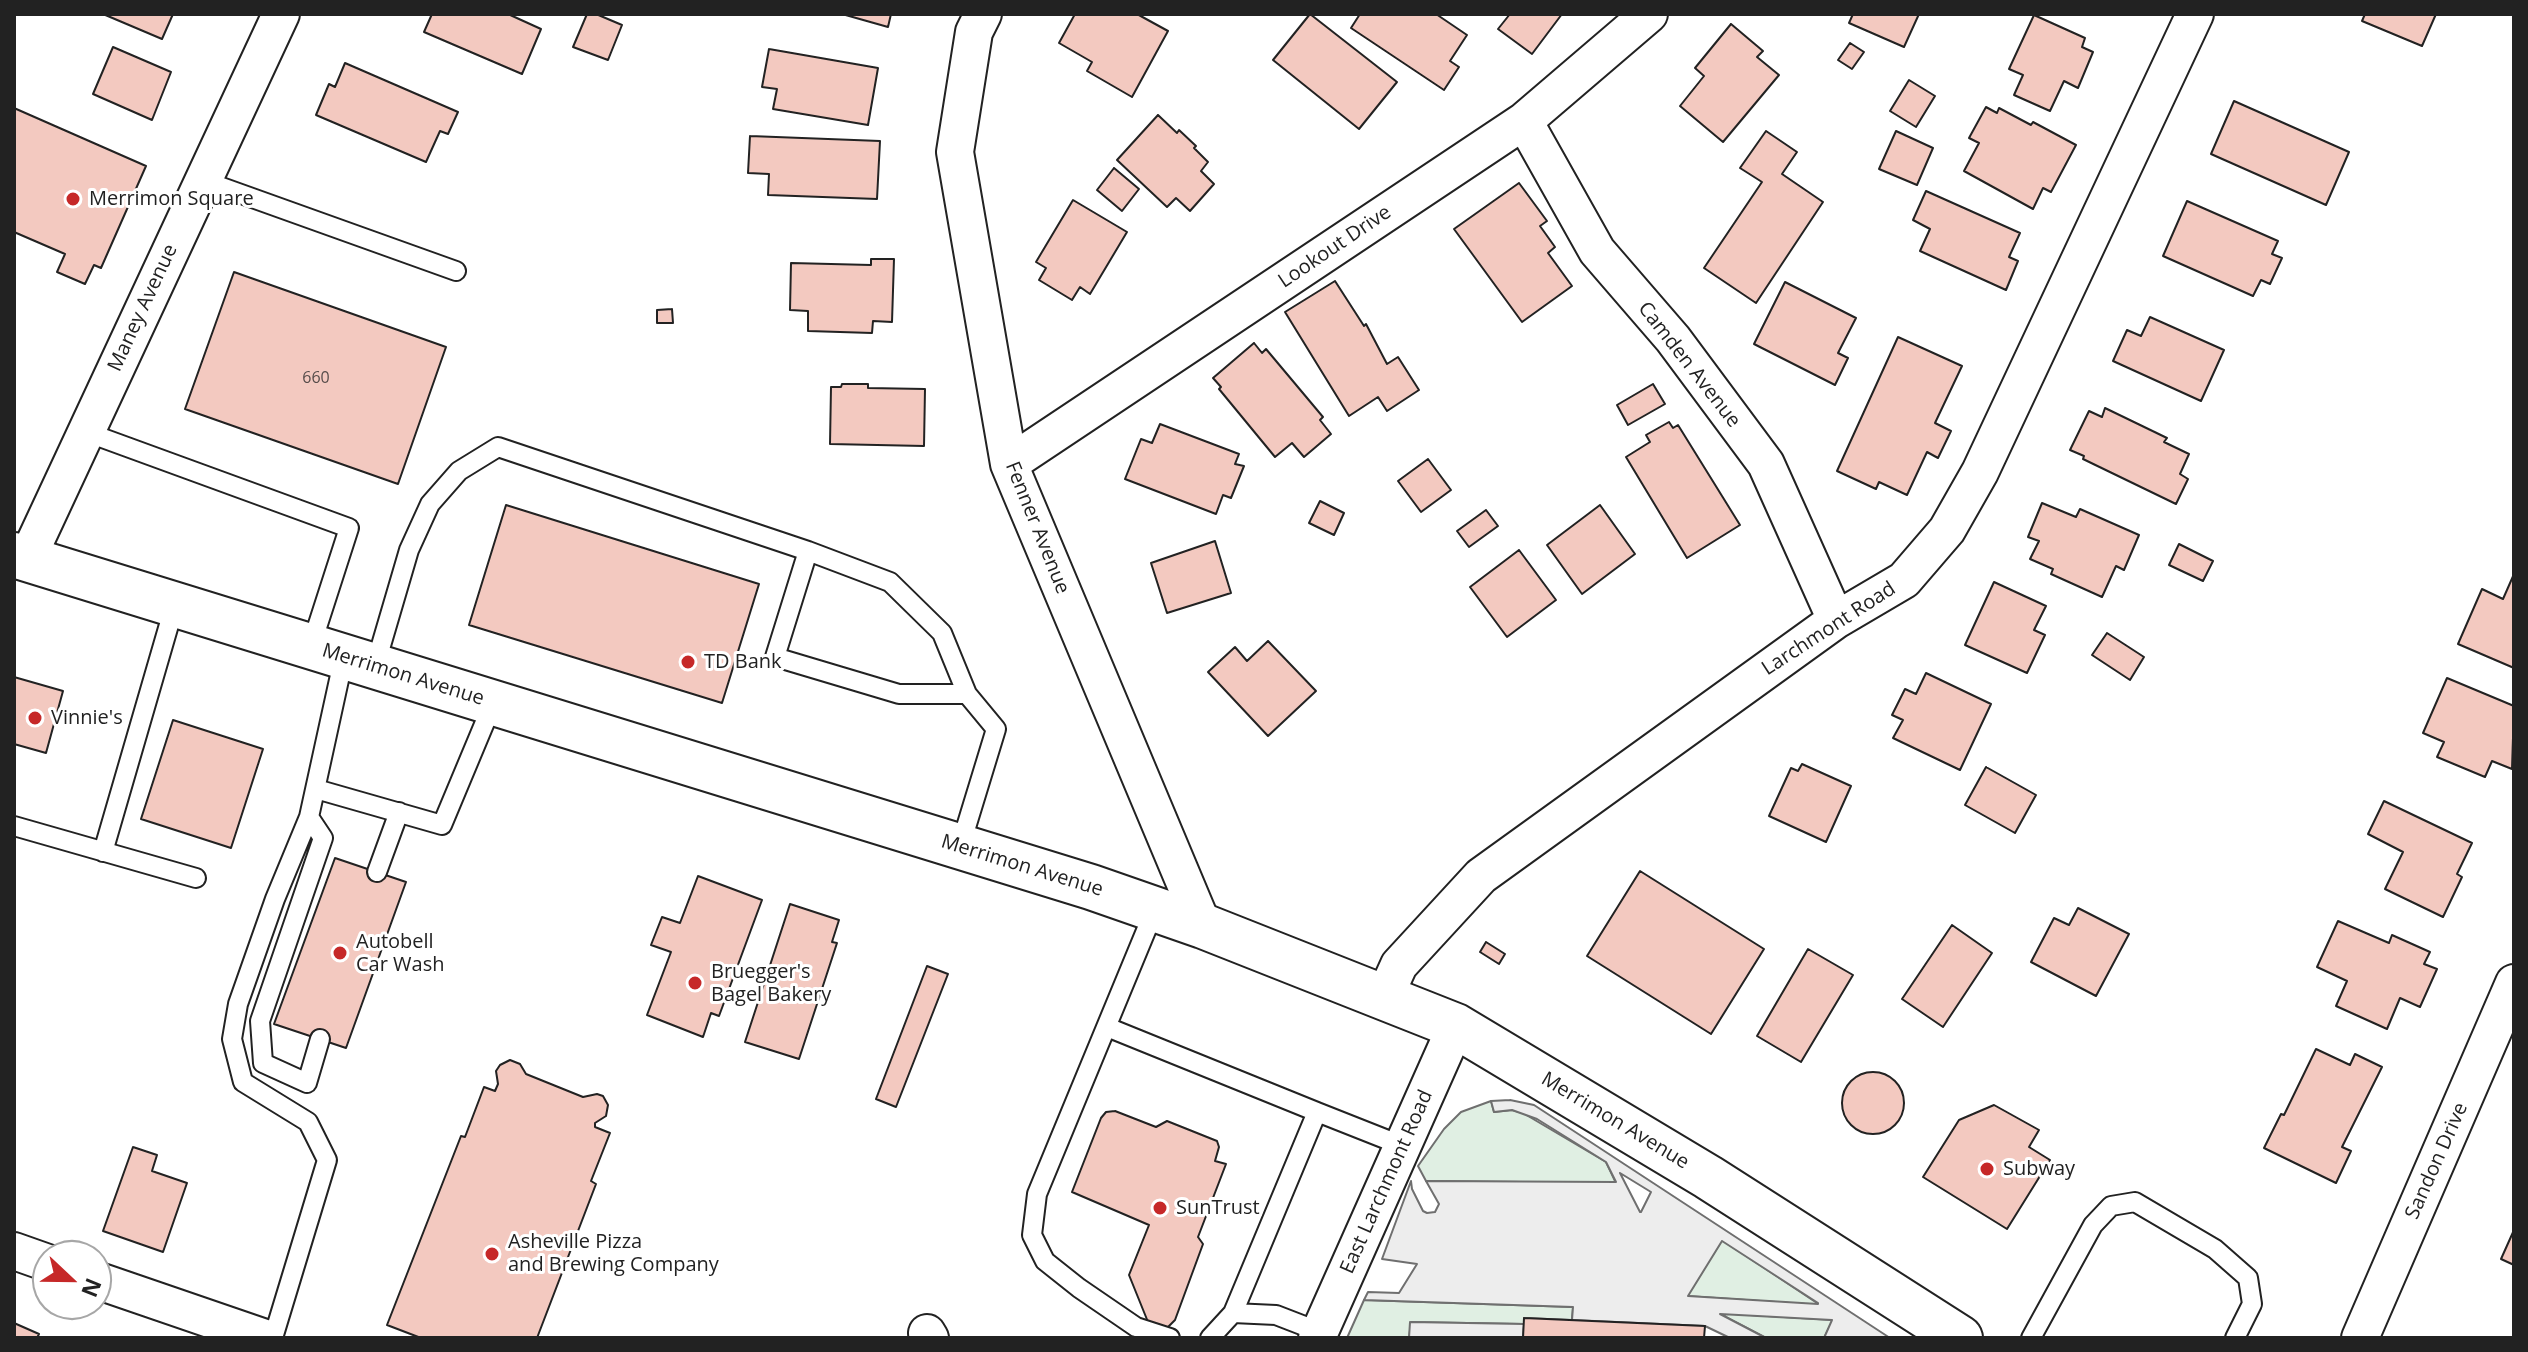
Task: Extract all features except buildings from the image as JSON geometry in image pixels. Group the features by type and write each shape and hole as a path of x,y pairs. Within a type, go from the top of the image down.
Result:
{"main road":[{"name":"Merrimon Avenue","path":"20,557 1155,909 1456,1026 1708,1177 1960,1338"}],"street":[{"name":"Maney Avenue","path":"20,557 86,432 281,14"},
{"name":"Fenner Avenue","path":"983,14 974,32 955,152 1009,464 1203,926"},
{"name":"Lookout Drive","path":"1009,464 1524,121 1649,14"},
{"name":"Larchmont Road","path":"1384,998 1399,965 1481,876 1836,620 1904,580 1947,530 1980,472 2195,14"},
{"name":"Camden Avenue","path":"1524,121 1597,251 1673,339 1766,464 1836,620"},
{"name":"Sandon Drive","path":"2368,1335 2514,983"},
{"name":"East Larchmont Road","path":"1319,1335 1456,1026"},
{"path":"112,1286 226,1332 265,1338"}],"lane":[{"path":"202,180 456,271"},
{"path":"86,432 349,528 343,656 316,789 309,817 275,899 238,1004 232,1039 243,1082 308,1122 327,1160 273,1338"},
{"path":"343,656 409,550 430,504 459,471 498,447 808,551 890,582 942,633 967,694 996,729 960,847"},
{"path":"808,551 775,657 899,694 967,694"},
{"path":"103,852 175,604"},
{"path":"316,789 442,825 493,703"},
{"path":"377,872 399,812"},
{"path":"309,817 323,838 260,1021 263,1063 307,1083 320,1039"},
{"path":"14,826 196,878"},
{"path":"1155,909 1037,1194 1032,1235 1045,1261 1079,1288 1136,1327 1170,1338"},
{"path":"1107,1027 1403,1146"},
{"path":"1210,1338 1233,1313 1317,1112"},
{"path":"2031,1338 2093,1225 2111,1206 2135,1202 2215,1249 2248,1278 2252,1304 2235,1338"},
{"path":"1233,1313 1276,1315 1319,1335"}],"green space":[{"path":"1491,1101 1494,1112 1512,1110 1523,1113 1606,1162 1616,1183 1426,1181 1418,1166 1444,1129 1461,1112"},
{"path":"1722,1240 1820,1305 1687,1296"},
{"path":"1364,1300 1573,1307 1572,1320 1524,1318 1524,1324 1411,1322 1409,1338 1347,1338"},
{"path":"1718,1313 1833,1320 1824,1338 1766,1338"}],"shaded area":[{"path":"1510,1100 1534,1105 1890,1338 1824,1338 1832,1320 1720,1314 1766,1338 1730,1338 1705,1326 1572,1320 1573,1307 1364,1300 1368,1292 1399,1293 1417,1264 1382,1259 1411,1181 1423,1211 1427,1213 1435,1212 1439,1204 1426,1181 1616,1182 1606,1162 1537,1119 1512,1110 1494,1112 1491,1101","holes":["1620,1173 1651,1192 1641,1212 1640,1212","1722,1241 1818,1303 1818,1304 1688,1296"]},
{"path":"1410,1322 1524,1324 1523,1338 1409,1338"}],"place":[{"name":"Merrimon Square","path":"73,199"},
{"name":"TD Bank","path":"688,662"},
{"name":"Vinnie's","path":"35,718"},
{"name":"Autobell Car Wash","path":"340,953"},
{"name":"Bruegger's Bagel Bakery","path":"695,983"},
{"name":"Subway","path":"1987,1169"},
{"name":"SunTrust","path":"1160,1208"},
{"name":"Asheville Pizza and Brewing Company","path":"492,1254"}]}
